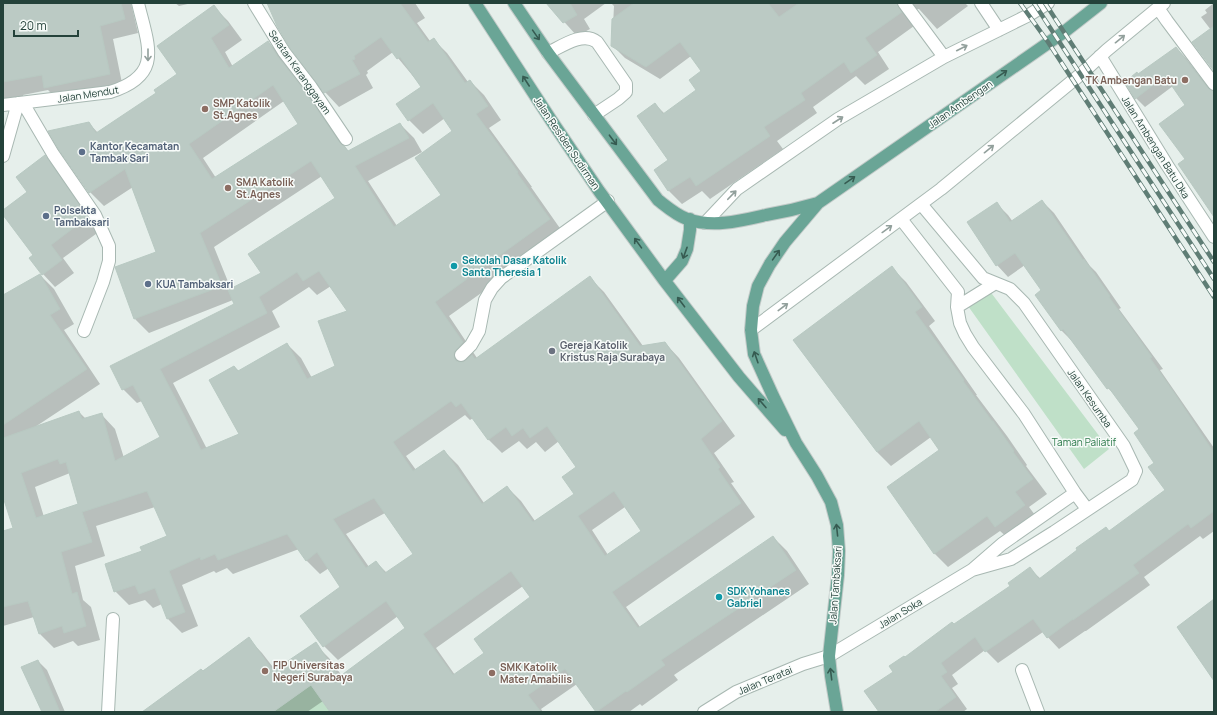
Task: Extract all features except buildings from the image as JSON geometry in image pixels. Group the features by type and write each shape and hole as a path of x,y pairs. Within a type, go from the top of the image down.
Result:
{"main road":[{"name":"Jalan Residen Sudirman","path":"475,3 551,120 664,280"},
{"path":"514,3 548,53 658,200 677,214 690,219 687,249 682,261 664,280"},
{"name":"Jalan Ambengan","path":"752,330 752,306 758,286 770,264 785,242 818,203 1064,32 1101,3"},
{"name":"Jalan Ambengan","path":"690,219 704,223 724,224 794,210 818,203"},
{"name":"Jalan Tambaksari","path":"664,280 739,377 796,443"},
{"name":"Jalan Tambaksari","path":"752,330 754,354 796,443 817,476 831,502 837,525 839,551 838,575 829,656 837,712"}],"street":[{"name":"Jalan Mendut","path":"3,105 110,92 124,88 138,79 145,71 148,64 148,52 138,3"},
{"name":"Selatan Karanggayam","path":"254,3 284,52 311,87 346,139"},
{"path":"904,3 944,57"},
{"path":"981,3 999,30"},
{"path":"704,223 737,189 832,123 944,57 1029,15 1048,3"},
{"path":"752,330 922,204 1161,5 1167,21 1214,84"},
{"path":"548,53 572,41 586,37 592,38 597,42 626,84 626,92 618,99 594,114"},
{"name":"Jalan Ambengan Batu Dka","path":"1100,56 1167,165 1214,237"},
{"path":"3,156 20,103"},
{"path":"20,103 95,215 109,246 109,261 105,275 84,331"},
{"path":"461,355 471,345 479,331 485,300 492,288 501,278 608,201"},
{"name":"Jalan Kesumba","path":"922,204 983,278 994,284 1010,289 1024,303 1124,446 1136,471 1132,480 1087,509"},
{"path":"901,219 958,292 957,307 960,323 972,347 1024,414 1087,509"},
{"path":"957,307 994,284"},
{"name":"Jalan Soka","path":"829,656 972,570 1002,544 1075,493"},
{"name":"Jalan Soka","path":"972,570 1011,559 1087,509"},
{"path":"108,712 113,619"},
{"name":"Jalan Teratai","path":"704,712 736,692 803,664 829,656"},
{"path":"1022,670 1038,712"}],"green space":[{"name":"Taman Paliatif","path":"989,290 1109,449 1084,469 968,306"},
{"path":"311,685 330,712 273,712"}],"railway":[{"path":"1020,3 1048,42 1214,297"},
{"path":"1034,3 1214,279"},
{"path":"1045,3 1214,262"}],"place":[{"name":"TK Ambengan Batu","path":"1185,80"},
{"name":"SMP Katolik St.Agnes","path":"205,109"},
{"name":"Kantor Kecamatan Tambak Sari","path":"82,152"},
{"name":"SMA Katolik St.Agnes","path":"228,188"},
{"name":"Polsekta Tambaksari","path":"46,216"},
{"name":"Sekolah Dasar Katolik Santa Theresia 1","path":"454,266"},
{"name":"KUA Tambaksari","path":"148,284"},
{"name":"Gereja Katolik Kristus Raja Surabaya","path":"552,351"},
{"name":"SDK Yohanes Gabriel","path":"719,597"},
{"name":"FIP Universitas Negeri Surabaya","path":"265,671"},
{"name":"SMK Katolik Mater Amabilis","path":"492,673"}]}
